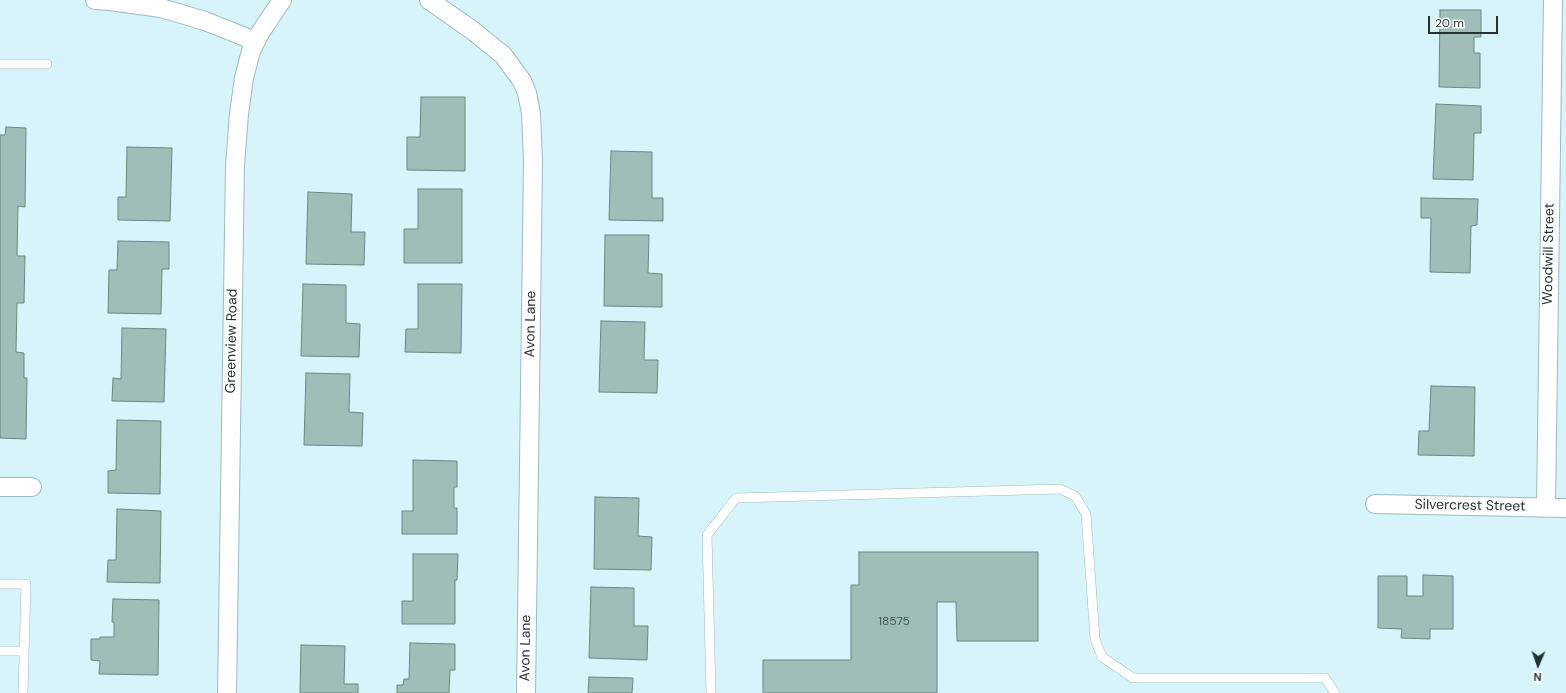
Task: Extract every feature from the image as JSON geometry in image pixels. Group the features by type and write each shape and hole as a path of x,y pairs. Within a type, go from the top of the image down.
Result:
{"street":[{"path":"95,0 161,8 205,21 255,41"},
{"name":"Greenview Road","path":"227,693 235,165 241,97 248,63 255,41 282,0"},
{"name":"Avon Lane","path":"429,0 472,30 503,55 522,81 531,113 533,162 526,693"},
{"name":"Woodwill Street","path":"1546,508 1554,0"},
{"path":"0,487 32,487"},
{"name":"Silvercrest Street","path":"1375,504 1566,508"}],"lane":[{"path":"0,64 47,64"},
{"path":"711,693 707,535 736,498 1060,489 1075,496 1086,514 1095,639 1102,657 1133,678 1325,678 1335,693"},
{"path":"0,584 26,584 23,693"},
{"path":"0,651 24,651"}],"building":[{"path":"1440,10 1481,10 1481,37 1474,37 1474,53 1480,53 1480,88 1439,87"},
{"path":"421,97 465,97 465,171 407,170 407,137 420,137"},
{"path":"1436,104 1481,106 1481,133 1474,133 1473,180 1433,179"},
{"path":"6,127 26,128 25,207 18,206 17,256 25,256 24,303 17,303 16,352 24,353 24,378 27,378 26,439 0,438 0,135 5,135"},
{"path":"127,147 172,148 170,221 118,220 118,197 126,197"},
{"path":"611,151 652,152 652,198 663,198 663,221 609,220"},
{"path":"418,189 462,189 462,263 404,263 404,229 418,229"},
{"path":"308,192 352,194 351,232 365,232 364,265 306,264"},
{"path":"1421,198 1478,199 1477,225 1471,226 1470,273 1430,272 1431,218 1421,218"},
{"path":"605,235 649,235 648,273 662,274 662,307 604,306"},
{"path":"118,241 169,242 169,269 162,269 161,314 108,313 109,270 117,270"},
{"path":"303,284 346,285 346,323 360,324 359,357 301,356"},
{"path":"418,284 462,284 461,353 405,352 406,329 418,329"},
{"path":"601,321 645,322 644,360 658,360 657,393 599,392"},
{"path":"122,328 166,329 164,402 112,401 113,378 121,379"},
{"path":"306,373 350,374 349,412 363,413 362,446 304,445"},
{"path":"1431,386 1475,387 1474,456 1418,455 1419,431 1429,431"},
{"path":"117,420 161,421 160,494 108,493 108,471 116,470"},
{"path":"413,460 457,461 457,487 454,487 454,508 457,508 457,534 402,534 402,511 413,511"},
{"path":"595,497 639,498 638,536 652,537 651,570 594,569"},
{"path":"117,509 161,511 160,583 107,582 108,560 116,560"},
{"path":"859,552 1038,552 1038,641 957,641 956,602 937,602 937,693 763,693 763,660 851,660 851,585 859,585"},
{"path":"413,554 458,554 457,580 455,580 455,624 402,624 402,601 413,601"},
{"path":"1423,575 1453,576 1453,629 1430,629 1430,639 1401,638 1402,629 1378,628 1378,576 1407,576 1407,596 1423,596"},
{"path":"591,587 634,588 634,626 648,626 647,660 589,658"},
{"path":"113,599 159,600 158,675 99,674 100,661 91,660 91,639 100,639 100,637 114,637 114,622 112,622"},
{"path":"410,643 455,644 455,670 450,670 449,693 397,693 397,685 403,685 404,679 409,679"},
{"path":"301,645 345,646 344,684 358,684 358,693 300,693"},
{"path":"589,677 633,678 632,693 588,693"}]}
